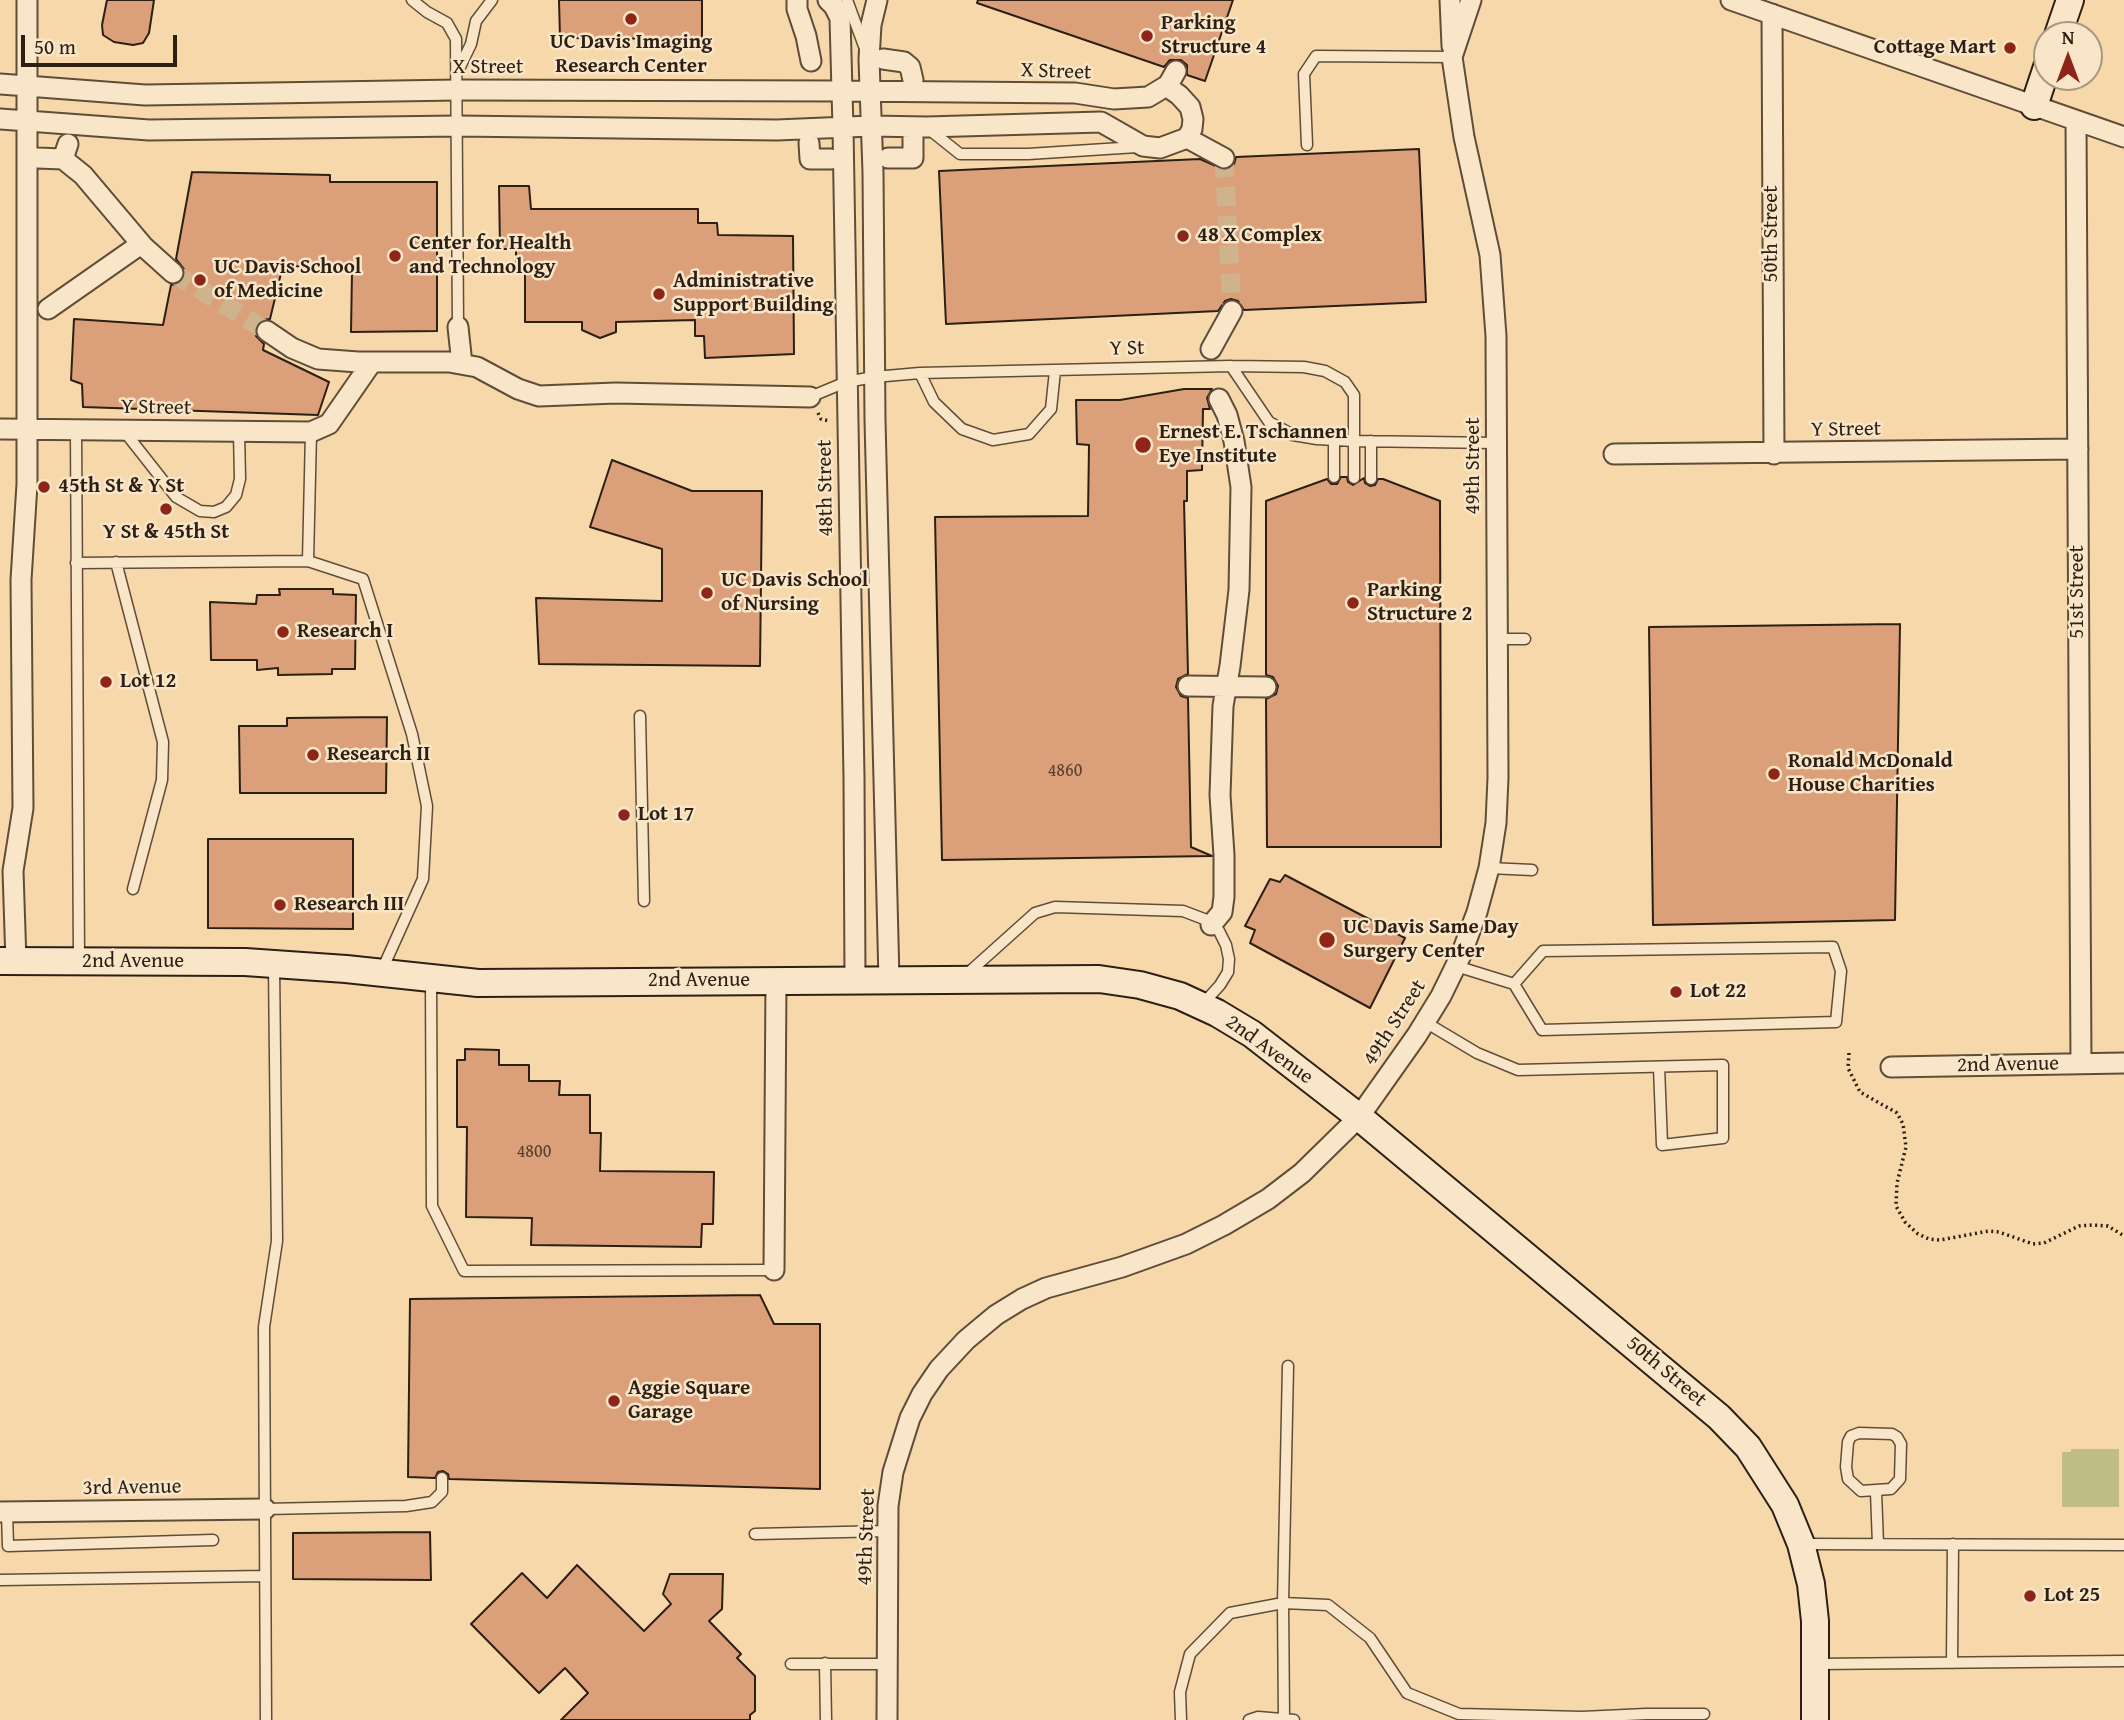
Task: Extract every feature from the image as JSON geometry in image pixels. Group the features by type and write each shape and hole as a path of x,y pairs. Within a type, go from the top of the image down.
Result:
{"street":[{"path":"8,961 13,871 23,807 20,580 27,484 27,0"},
{"path":"797,0 797,9 816,64"},
{"name":"48th Street","path":"828,0 840,19 842,91 855,980"},
{"path":"877,0 872,25 876,59 870,91 874,377 889,980"},
{"name":"49th Street","path":"887,1720 888,1506 893,1472 910,1418 939,1369 966,1340 996,1315 1046,1288 1154,1257 1224,1225 1268,1199 1302,1173 1359,1116 1425,1022 1456,966 1478,912 1496,823 1498,778 1496,336 1490,255 1464,136 1452,57 1450,0"},
{"name":"49th Street","path":"1452,57 1471,0"},
{"path":"1731,0 2124,137"},
{"path":"2063,21 2070,0"},
{"name":"50th Street","path":"1772,14 1774,454"},
{"path":"876,59 905,62 910,67 913,80"},
{"name":"X Street","path":"0,85 145,96 457,81 842,91 1075,93 1114,99 1148,97 1171,79 1190,107 1193,119 1187,138"},
{"path":"2034,106 2039,91"},
{"path":"0,119 149,130 457,125 777,130 872,126 920,132 1101,122 1143,146 1160,148 1187,138 1224,158"},
{"name":"51st Street","path":"2076,121 2081,1063"},
{"path":"888,158 913,158 920,132"},
{"path":"38,158 66,152 141,244 173,273"},
{"path":"806,157 831,159"},
{"path":"48,309 141,244"},
{"path":"1212,349 1232,311"},
{"path":"458,327 462,364"},
{"path":"267,331 292,348 318,359 462,364 477,367 518,389 539,396 616,393 810,397"},
{"path":"311,432 328,424 372,362"},
{"path":"1212,925 1222,912 1224,897 1220,795 1223,706 1239,590 1241,487 1227,415 1215,391"},
{"name":"Y Street","path":"0,429 311,432"},
{"name":"Y Street","path":"1614,454 2078,449"},
{"path":"1188,686 1266,687"},
{"name":"2nd Avenue","path":"8,961 274,964 478,983 1099,979 1140,985 1180,996 1202,1006 1252,1034 1359,1116"},
{"path":"774,1270 776,981"},
{"name":"2nd Avenue","path":"1891,1067 2124,1063"},
{"name":"50th Street","path":"1359,1116 1719,1417 1748,1447 1785,1505 1801,1544 1811,1584 1815,1621 1815,1720"},
{"name":"3rd Avenue","path":"3,1512 265,1509"}],"lane":[{"path":"412,0 447,23 456,39 458,327"},
{"path":"457,81 471,44 475,21 492,0"},
{"path":"847,0 876,59"},
{"path":"1307,145 1304,74 1316,56 1452,57"},
{"path":"920,132 960,154 1028,154 1143,146"},
{"path":"1231,366 1269,422 1293,435 1354,441 1497,443"},
{"name":"Y St","path":"810,397 846,382 920,373 1231,366 1304,367 1325,371 1345,382 1354,394 1354,478"},
{"path":"920,373 934,402 962,429 993,440 1029,433 1051,409 1055,371"},
{"path":"76,430 79,962"},
{"path":"123,430 176,497 200,511 214,512 226,507 236,495 240,479 239,432"},
{"path":"308,561 311,432"},
{"path":"1334,440 1334,477"},
{"path":"1371,441 1371,479"},
{"path":"76,563 308,561 363,579 412,734 427,807 423,879 380,973"},
{"path":"116,562 163,742 162,780 133,889"},
{"path":"1497,639 1525,639"},
{"path":"640,716 644,901"},
{"path":"1489,868 1532,870"},
{"path":"960,980 1035,913 1055,907 1183,911 1212,925 1226,945 1228,972 1202,1006"},
{"path":"1456,966 1514,984 1542,1030 1836,1022 1841,971 1833,947 1543,951 1514,984"},
{"path":"266,1720 264,1327 277,1241 274,964"},
{"path":"431,979 432,1206 464,1271 774,1270"},
{"path":"1425,1022 1477,1053 1518,1070 1723,1065 1723,1138 1662,1144 1659,1067"},
{"path":"1284,1719 1283,1603 1288,1366"},
{"path":"1859,1433 1892,1434 1901,1444 1900,1479 1891,1489 1876,1492 1861,1491 1848,1479 1848,1441 1851,1436 1859,1433"},
{"path":"265,1509 406,1506 432,1502 442,1492 442,1478"},
{"path":"1876,1492 1878,1544"},
{"path":"3,1512 4,1547 213,1540"},
{"path":"755,1534 888,1531"},
{"path":"1801,1544 2124,1545"},
{"path":"1952,1662 1953,1544"},
{"path":"0,1580 265,1576"},
{"path":"1181,1720 1180,1692 1190,1654 1230,1613 1283,1603 1328,1605 1370,1638 1407,1693 1459,1714 1582,1717 1704,1714"},
{"path":"1815,1664 2124,1661"},
{"path":"825,1663 826,1720"},
{"path":"791,1664 887,1664"},
{"path":"1249,1720 1258,1717 1294,1720"}],"path":[{"path":"1849,1053 1848,1068 1860,1092 1897,1113 1903,1124 1906,1147 1897,1183 1896,1206 1905,1222 1918,1234 1940,1240 1989,1231 2033,1244 2044,1243 2080,1226 2092,1225 2108,1226 2124,1236"}],"shaded area":[{"path":"2071,1449 2119,1449 2119,1507 2062,1507 2062,1452 2071,1452"}],"building":[{"path":"107,0 154,0 149,33 143,43 133,45 114,42 103,35 102,25"},
{"name":"UC Davis Imaging Research Center","path":"559,0 702,0 702,39 560,38"},
{"name":"Parking Structure 4","path":"978,0 1233,0 1205,81 1187,75 1187,65 1181,60 1170,60 1164,67 977,3"},
{"name":"48 X Complex","path":"1419,149 1426,302 1244,310 1238,301 1231,299 1225,301 1218,311 946,324 939,171 1200,159 1225,170 1234,164 1236,157"},
{"name":"UC Davis School of Medicine","path":"192,172 330,175 330,182 437,182 437,331 351,332 352,271 283,265 270,319 257,324 256,336 264,344 263,350 329,382 318,415 83,407 82,384 71,380 74,319 163,325 171,285 182,282 185,275 176,259"},
{"name":"Administrative Support Building","path":"499,186 529,186 531,209 698,209 698,223 717,223 718,235 793,236 794,354 705,358 704,336 695,336 695,320 616,322 616,332 600,338 582,330 582,322 525,322 525,266 516,267 516,249 500,249"},
{"path":"1184,389 1212,389 1207,398 1210,409 1203,409 1202,470 1187,471 1187,501 1184,501 1188,674 1178,679 1176,687 1181,696 1188,698 1191,847 1212,856 942,860 935,517 1088,516 1089,445 1077,444 1076,400 1120,400"},
{"path":"612,460 692,491 762,491 760,666 539,664 536,598 662,601 662,549 590,527"},
{"name":"Parking Structure 2","path":"1341,477 1347,477 1348,482 1353,485 1364,478 1365,483 1370,486 1375,485 1378,479 1383,479 1440,501 1441,847 1267,847 1266,699 1276,694 1278,686 1273,677 1266,675 1266,501 1327,479 1331,484 1337,484"},
{"name":"Research I","path":"279,589 333,589 333,594 356,595 355,669 332,669 332,674 278,675 278,668 257,670 257,660 211,660 210,602 256,604 257,595 280,595"},
{"name":"Ronald McDonald House Charities","path":"1900,624 1895,920 1653,925 1649,627"},
{"name":"Research II","path":"387,717 386,793 240,793 239,726 287,726 287,718"},
{"name":"Research III","path":"208,839 353,839 353,929 208,928"},
{"name":"UC Davis Same Day Surgery Center","path":"1285,875 1405,938 1370,1008 1250,943 1255,930 1245,926 1270,879 1280,882"},
{"path":"465,1049 499,1050 499,1065 529,1065 529,1081 560,1081 559,1095 590,1095 590,1133 601,1133 600,1171 714,1172 713,1224 702,1224 701,1247 531,1245 532,1218 466,1217 467,1127 457,1127 457,1060 465,1060"},
{"name":"Aggie Square Garage","path":"760,1295 774,1324 820,1324 820,1489 449,1479 448,1474 443,1471 438,1472 435,1478 408,1477 410,1299"},
{"path":"430,1532 431,1580 293,1579 293,1533"},
{"path":"577,1565 644,1631 671,1604 663,1594 670,1574 723,1574 722,1609 709,1621 741,1654 737,1658 755,1676 755,1711 750,1715 750,1720 561,1720 588,1693 565,1668 539,1693 471,1624 522,1573 547,1598"}],"tunnel":[{"path":"1224,158 1232,311"},
{"path":"173,273 267,331"}],"place":[{"name":"UC Davis Imaging Research Center","path":"631,19"},
{"name":"Parking Structure 4","path":"1147,36"},
{"name":"Cottage Mart","path":"2010,48"},
{"name":"48 X Complex","path":"1183,236"},
{"name":"Center for Health and Technology","path":"395,256"},
{"name":"UC Davis School of Medicine","path":"200,280"},
{"name":"Administrative Support Building","path":"659,294"},
{"name":"Ernest E. Tschannen Eye Institute","path":"1143,445"},
{"name":"45th St & Y St","path":"44,487"},
{"name":"Y St & 45th St","path":"166,509"},
{"name":"UC Davis School of Nursing","path":"707,593"},
{"name":"Parking Structure 2","path":"1353,603"},
{"name":"Research I","path":"283,632"},
{"name":"Lot 12","path":"106,682"},
{"name":"Research II","path":"313,755"},
{"name":"Ronald McDonald House Charities","path":"1774,774"},
{"name":"Lot 17","path":"624,815"},
{"name":"Research III","path":"280,905"},
{"name":"UC Davis Same Day Surgery Center","path":"1327,940"},
{"name":"Lot 22","path":"1676,992"},
{"name":"Aggie Square Garage","path":"614,1401"},
{"name":"Lot 25","path":"2030,1596"}]}
